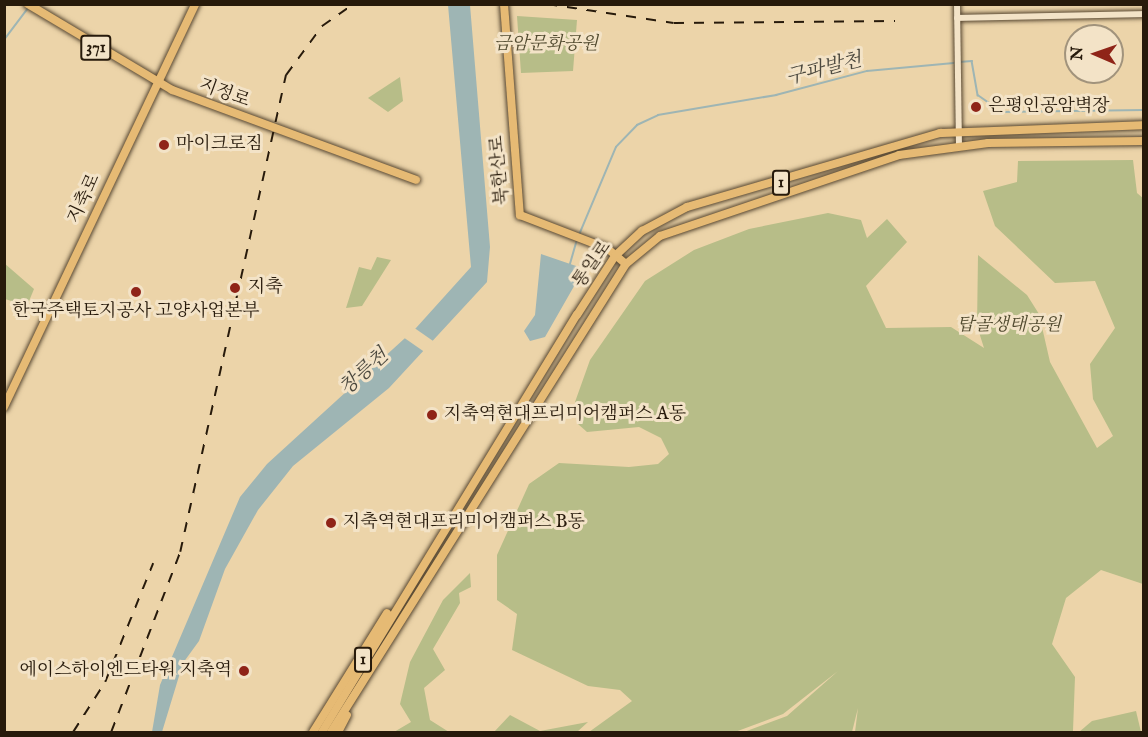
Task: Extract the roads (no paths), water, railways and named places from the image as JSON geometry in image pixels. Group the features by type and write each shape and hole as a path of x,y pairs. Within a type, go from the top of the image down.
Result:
{"main road":[{"name":"지축로","path":"4,407 195,4"},
{"name":"북한산로","path":"504,4 520,215 589,243 626,264"},
{"name":"지정로","path":"32,7 158,84 416,180"},
{"name":"통일로","path":"322,732 407,590 615,256 677,210 773,186 898,143 958,131 1143,125"},
{"name":"통일로","path":"331,732 626,264 686,223 899,155 959,146 1143,141"},
{"path":"313,732 346,671 407,590"},
{"path":"338,732 416,597"}],"street":[{"path":"957,4 959,146"},
{"path":"957,18 1143,14"}],"water":[{"path":"448,5 470,5 490,247 487,282 389,388 293,466 258,510 225,569 199,641 183,663 162,732 152,732 160,685 240,497 267,464 416,328 471,267"},
{"path":"541,254 579,267 581,274 545,337 530,341 524,331 535,315"}],"waterway":[{"path":"4,40 27,9"},
{"name":"구파발천","path":"959,62 972,61 978,95 1002,112 1144,110"},
{"name":"구파발천","path":"579,235 616,147 637,125 658,115 776,95 867,71 954,63"},
{"name":"구파발천","path":"570,264 577,240"}],"railway":[{"path":"111,732 180,552 286,75 322,26 353,4"},
{"path":"547,4 674,23 895,21"},
{"path":"73,732 105,682 153,563"}],"place":[{"name":"은평인공암벽장","path":"976,107"},
{"name":"마이크로짐","path":"164,145"},
{"name":"지축","path":"235,288"},
{"name":"한국주택토지공사 고양사업본부","path":"136,292"},
{"name":"지축역현대프리미어캠퍼스 A동","path":"432,415"},
{"name":"지축역현대프리미어캠퍼스 B동","path":"331,523"},
{"name":"에이스하이엔드타워 지축역","path":"244,671"}],"park label":[{"name":"금암문화공원","path":"546,45"},
{"name":"탑골생태공원","path":"1009,326"}],"water label":[{"name":"창릉천","path":"364,372"}]}
